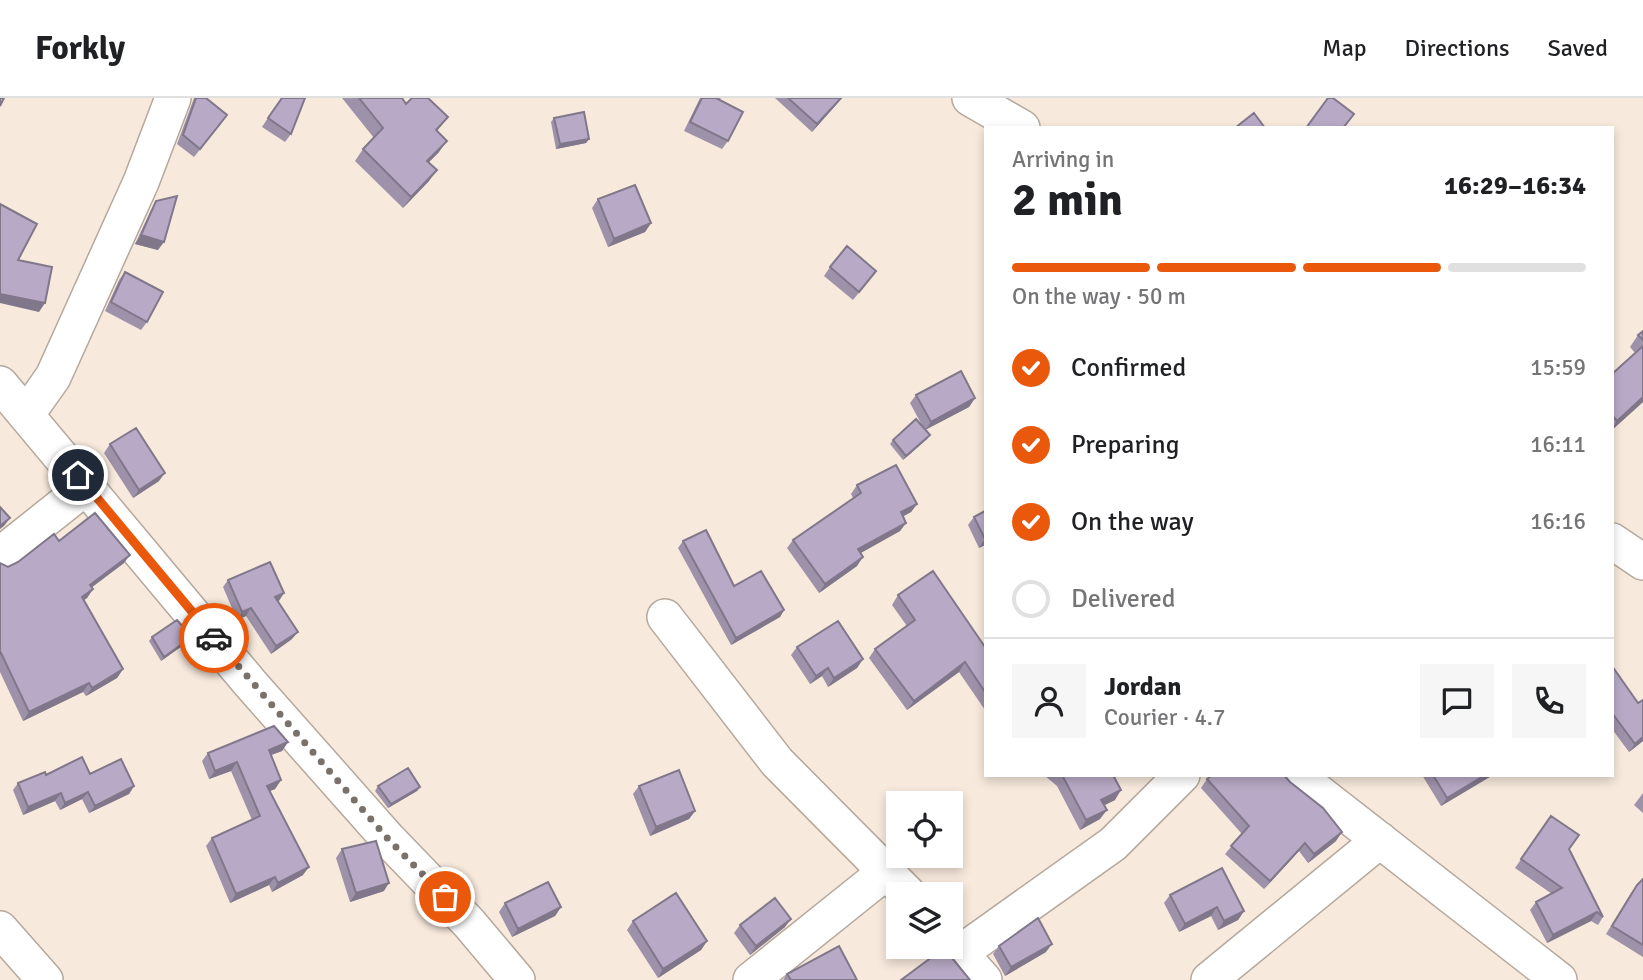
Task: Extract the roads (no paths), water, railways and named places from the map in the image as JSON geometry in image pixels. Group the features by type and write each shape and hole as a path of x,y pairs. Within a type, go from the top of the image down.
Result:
{"street":[{"path":"26,415 53,377 141,182 173,98"},
{"path":"970,98 1019,126"},
{"path":"0,384 257,691 389,840 469,923 517,980"},
{"path":"0,555 88,486"},
{"path":"1614,542 1643,562"},
{"path":"665,617 777,762 897,882"},
{"path":"963,943 1113,844 1180,777"},
{"path":"1299,777 1559,980"},
{"path":"1209,980 1380,840"},
{"path":"751,980 886,891"},
{"path":"0,929 45,980"},
{"path":"963,957 984,980"}]}
